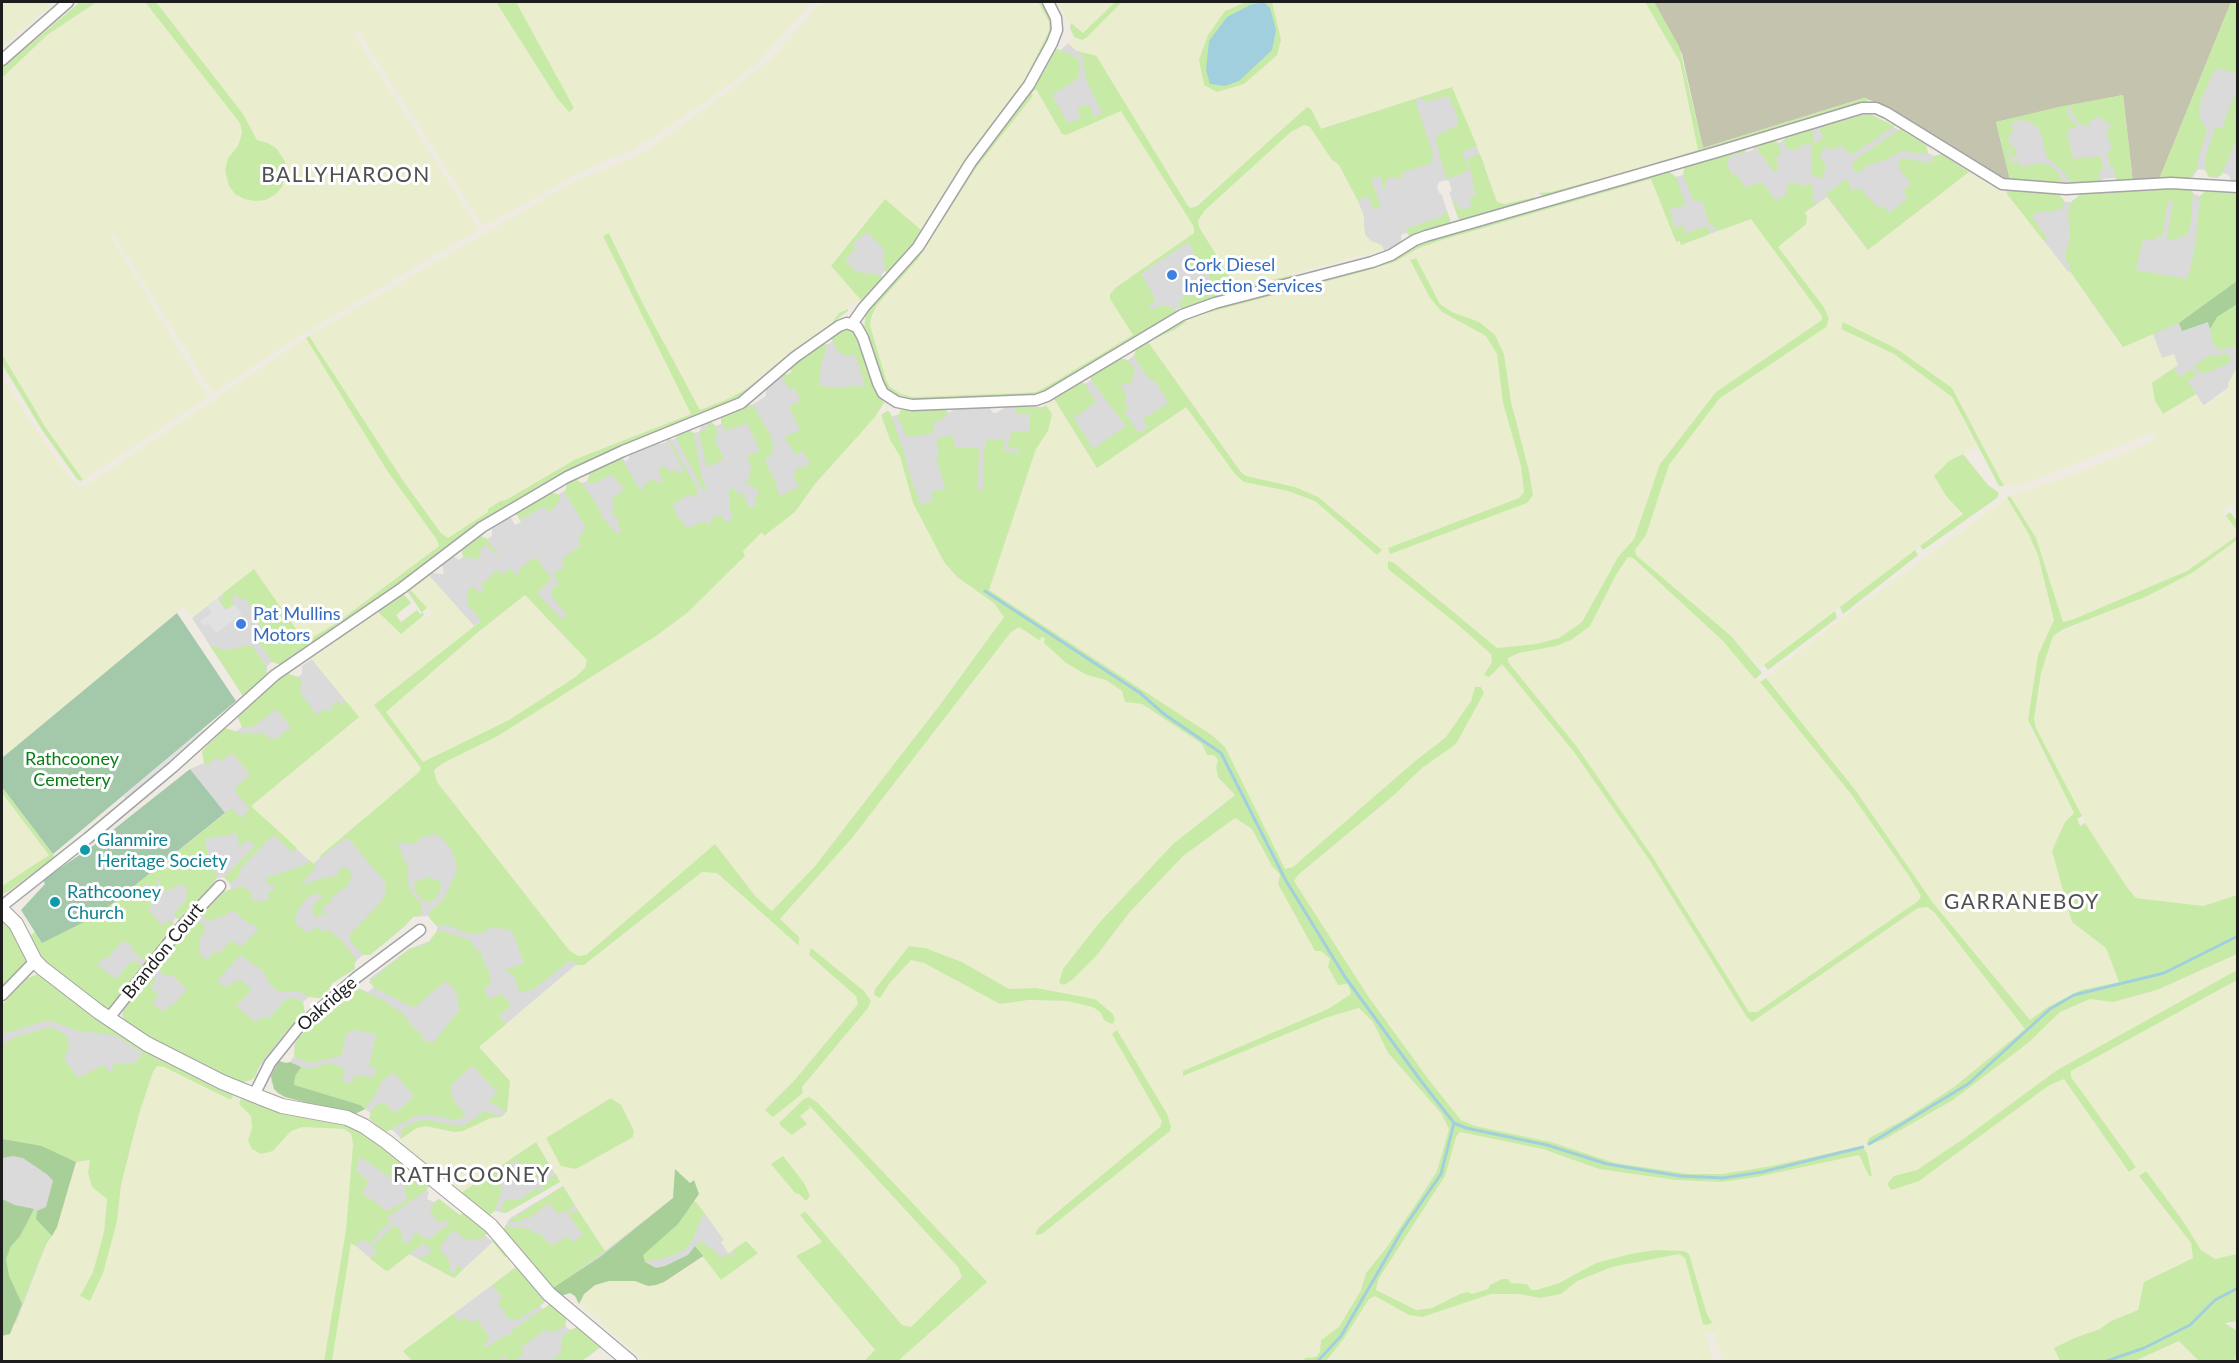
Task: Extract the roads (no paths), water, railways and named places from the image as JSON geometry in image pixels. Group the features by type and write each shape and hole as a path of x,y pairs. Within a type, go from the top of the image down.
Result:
{"street":[{"path":"2,60 68,2"},
{"path":"630,1362 549,1294 491,1226 372,1131 352,1120 334,1114 282,1106 159,1051 58,982 35,961 16,924 2,908 173,767 275,675 402,588 482,527 567,477 623,451 741,403 805,349 839,326 852,324 864,307 918,247 971,162 1029,85 1052,44 1057,30 1056,18 1048,2"},
{"path":"852,324 861,333 883,393 897,402 912,405 1036,400 1052,393 1163,325 1205,306 1372,262 1391,255 1407,244 1426,236 1862,108 1876,108 1887,113 2002,184 2067,189 2171,183 2238,187"},
{"name":"Brandon Court","path":"109,1018 182,926 220,886"},
{"name":"Oakridge","path":"254,1095 270,1063 298,1028 348,984 420,930"},
{"path":"2,995 35,961"}],"water":[{"path":"1264,2 1270,8 1276,30 1272,50 1239,81 1225,86 1210,84 1206,70 1209,41 1227,17 1250,5"}],"waterway":[{"path":"985,591 1140,693 1164,714 1221,753 1285,879 1345,977 1454,1123 1466,1128 1547,1145 1607,1164 1680,1176 1723,1178 1762,1172 1863,1147"},
{"path":"1869,1144 1968,1084 2050,1009 2074,995 2164,973 2238,936"},
{"path":"1317,1362 1341,1336 1403,1229 1441,1174 1454,1123"},
{"path":"2104,1362 2144,1348 2190,1325 2215,1300 2238,1288"}],"place":[{"name":"Cork Diesel Injection Services","path":"1172,275"},
{"name":"Pat Mullins Motors","path":"241,624"},
{"name":"Glanmire Heritage Society","path":"85,850"},
{"name":"Rathcooney Church","path":"55,902"}],"district":[{"name":"BALLYHAROON","path":"346,175"},
{"name":"GARRANEBOY","path":"2022,902"},
{"name":"RATHCOONEY","path":"472,1175"}],"park label":[{"name":"Rathcooney Cemetery","path":"72,769"}]}
